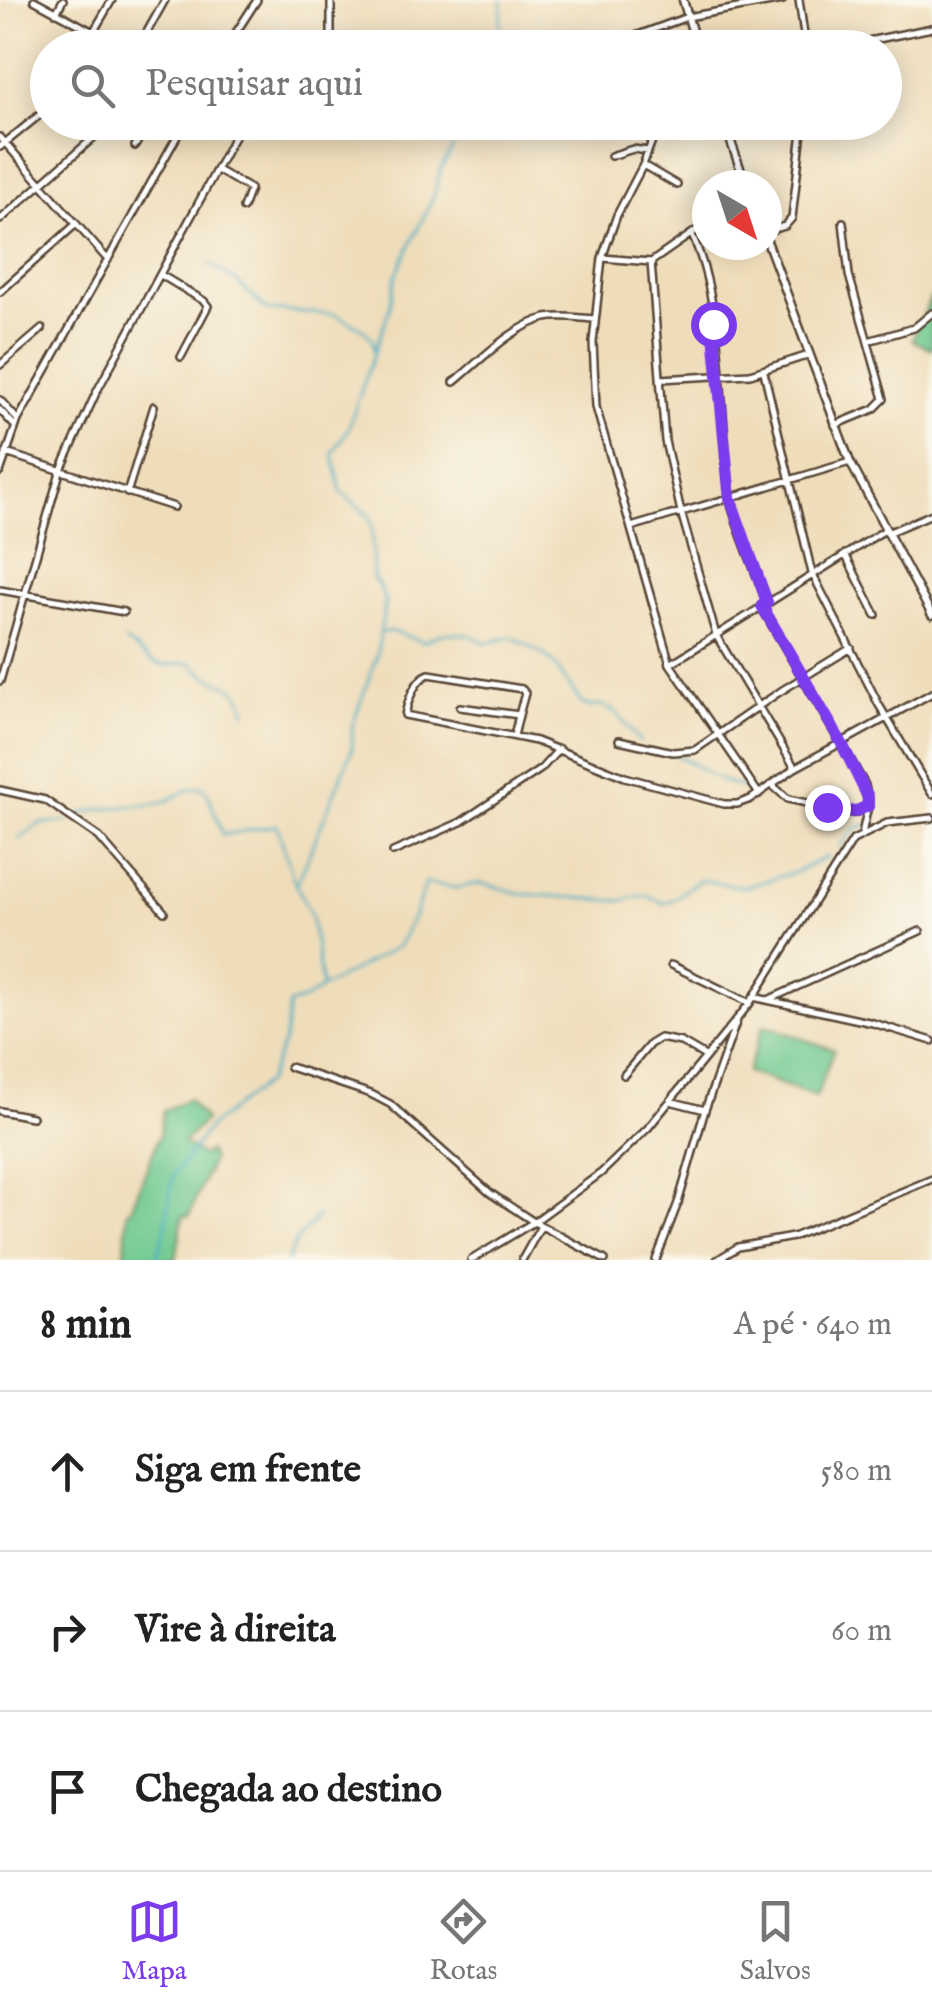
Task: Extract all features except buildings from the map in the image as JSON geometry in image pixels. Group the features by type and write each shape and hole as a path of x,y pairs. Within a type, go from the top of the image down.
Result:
{"street":[{"path":"34,0 89,30"},
{"path":"56,13 63,0"},
{"path":"94,30 112,0"},
{"path":"146,30 166,0"},
{"path":"238,30 257,0"},
{"path":"330,0 331,30"},
{"path":"683,0 691,30"},
{"path":"653,30 687,18 783,0"},
{"path":"799,0 803,30"},
{"path":"902,34 932,28"},
{"path":"30,121 2,142 108,260"},
{"path":"0,220 91,140"},
{"path":"136,146 139,140"},
{"path":"0,472 17,423 174,140"},
{"path":"0,681 60,472 96,393 233,140"},
{"path":"652,140 617,215 602,258 592,367 596,407 670,664 759,794"},
{"path":"730,140 741,170"},
{"path":"782,227 792,218 801,140"},
{"path":"612,156 633,149 648,151"},
{"path":"642,165 677,185"},
{"path":"218,170 250,189 243,208"},
{"path":"835,425 874,409 884,399 849,275 843,222"},
{"path":"0,292 75,225"},
{"path":"602,258 651,262 692,236"},
{"path":"701,260 719,377 730,498 764,604 864,785 868,806 862,834"},
{"path":"774,260 850,462 932,615"},
{"path":"651,262 665,440 716,635 796,768"},
{"path":"161,275 208,306 182,356"},
{"path":"868,341 914,328 932,313"},
{"path":"454,382 520,330 539,320 559,316 594,319"},
{"path":"0,365 42,330"},
{"path":"660,379 764,372 810,354"},
{"path":"764,372 812,574 932,794"},
{"path":"0,400 17,423"},
{"path":"128,493 154,406"},
{"path":"0,410 17,423"},
{"path":"6,453 174,507"},
{"path":"631,527 850,462"},
{"path":"670,664 845,554 886,531 932,514"},
{"path":"845,554 876,616"},
{"path":"0,590 124,612"},
{"path":"619,740 685,752 707,744 758,706 850,648"},
{"path":"514,736 524,690 432,674 422,677 405,715 514,736 624,777 724,804 744,803 796,768 932,692"},
{"path":"460,706 519,715"},
{"path":"393,852 461,822 541,769 559,750"},
{"path":"772,785 788,799 854,812 868,806"},
{"path":"0,790 44,800 99,837 164,912"},
{"path":"471,1260 537,1224 627,1151 752,1000 847,846 887,823 932,818"},
{"path":"768,1000 920,931"},
{"path":"671,964 752,1000 768,1000 872,1023 932,1041"},
{"path":"656,1260 738,1017"},
{"path":"624,1076 650,1044 660,1038 681,1042 705,1056"},
{"path":"290,1067 372,1094 390,1104 490,1193 537,1224 605,1260"},
{"path":"668,1100 705,1110"},
{"path":"0,1111 32,1116"},
{"path":"717,1260 738,1247 793,1236 932,1179"},
{"path":"522,1260 537,1224"}],"green space":[{"path":"932,295 932,349 912,340"},
{"path":"764,1025 834,1050 816,1097 747,1072"},
{"path":"188,1099 205,1120 183,1143 203,1156 208,1151 212,1159 189,1216 183,1216 176,1260 129,1260 125,1256 127,1211 160,1134 163,1111"}],"waterway":[{"path":"500,30 502,0"},
{"path":"297,884 352,750 352,727 377,655 385,602 373,578 372,524 369,516 341,492 333,453 348,429 390,307 396,275 455,140"},
{"path":"210,264 236,281 267,310 335,314 363,329 373,340 373,349"},
{"path":"380,633 390,631 424,642 454,633 485,643 512,637 554,663 581,703 591,707 602,705 617,713 640,742"},
{"path":"125,642 157,664 190,663 231,687 240,695 246,713"},
{"path":"675,755 718,779 745,786"},
{"path":"75,816 162,803 201,787 208,794 223,835 277,825 293,878 311,915 322,988 289,1004 284,1041 267,1082 209,1127 173,1176 164,1235 155,1260"},
{"path":"19,840 39,824 68,821"},
{"path":"839,847 856,828 875,823"},
{"path":"323,987 398,946 426,883 456,888 481,883 523,894 620,901 645,895 663,903 699,880 745,887 796,872 827,857"},
{"path":"287,1260 296,1241 318,1216"}],"route":[{"path":"713,324 730,498 767,602 762,606 841,742 868,797 868,806 860,811 827,807"}]}
